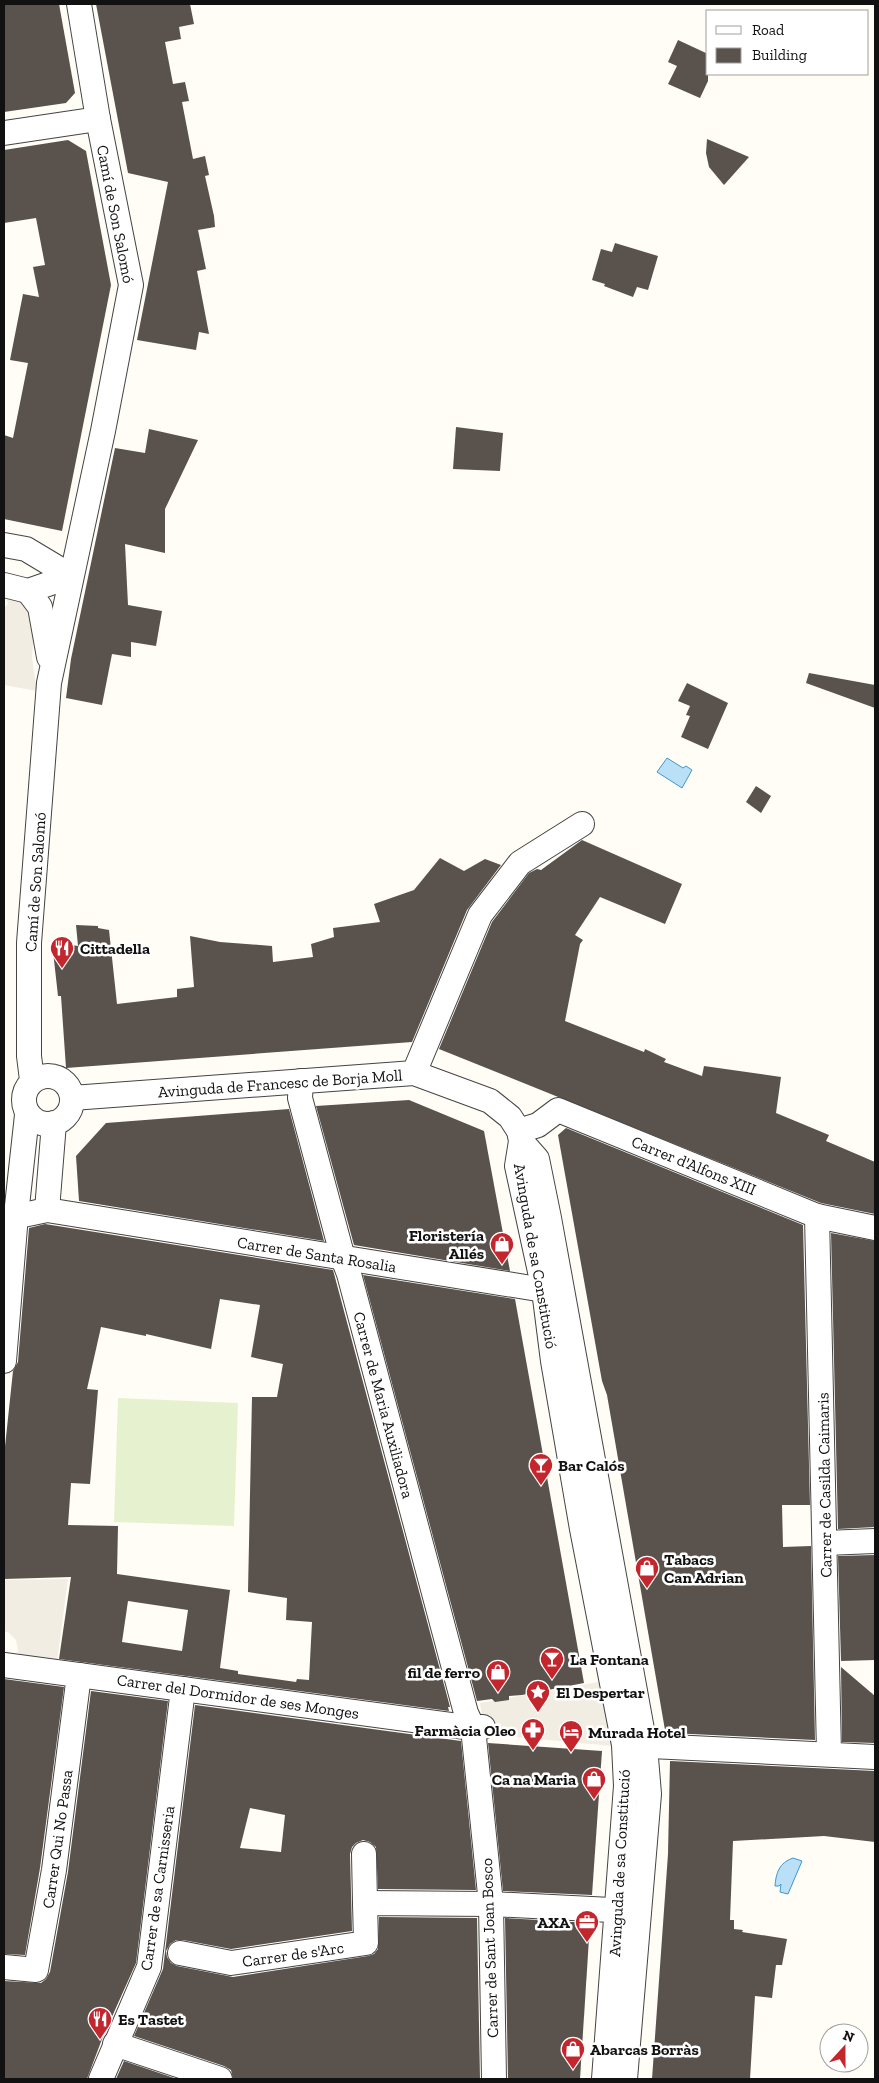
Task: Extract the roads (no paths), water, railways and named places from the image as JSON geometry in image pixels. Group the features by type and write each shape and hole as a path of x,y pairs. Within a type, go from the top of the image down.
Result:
{"street":[{"name":"Camí de Son Salomó","path":"32,1080 29,1056 29,943 50,675 103,431 131,285 98,119 79,4"},
{"path":"4,133 98,119"},
{"path":"4,545 26,549 71,576"},
{"path":"4,585 28,591 71,576"},
{"path":"28,591 40,607 50,675"},
{"path":"414,1073 480,915 520,863 582,824"},
{"name":"Avinguda de Francesc de Borja Moll","path":"72,1098 414,1073 490,1101 510,1117 520,1136"},
{"path":"4,1361 10,1217 27,1115 24,1093 32,1080 42,1076 58,1078 65,1083 72,1098 67,1114 61,1120 54,1123 38,1122 27,1115"},
{"name":"Carrer de Maria Auxiliadora","path":"301,1081 300,1098 343,1258 350,1274 466,1714 478,1727"},
{"name":"Carrer d'Alfons XIII","path":"520,1136 558,1110 817,1216 875,1228"},
{"path":"47,1210 54,1123"},
{"name":"Avinguda de sa Constitució","path":"520,1136 517,1166 544,1290 553,1361 582,1529 627,1746 649,1794 627,1911 604,2079"},
{"name":"Avinguda de sa Constitució","path":"520,1136 537,1159 573,1351 627,1746"},
{"name":"Carrer de Santa Rosalia","path":"10,1217 47,1210 544,1290"},
{"name":"Carrer de Casilda Caimaris","path":"817,1216 829,1753"},
{"path":"544,1290 550,1292 556,1339 573,1351"},
{"path":"825,1543 875,1541"},
{"name":"Carrer del Dormidor de ses Monges","path":"4,1665 478,1727"},
{"name":"Carrer Qui No Passa","path":"4,1967 36,1970 54,1870 79,1675"},
{"name":"Carrer de sa Carnisseria","path":"101,2079 149,1967 163,1949 183,1689"},
{"name":"Carrer de Sant Joan Bosco","path":"478,1727 491,1904 494,2079"},
{"path":"627,1746 875,1756"},
{"name":"Carrer de s'Arc","path":"163,1949 231,1963 366,1944 364,1854"},
{"path":"364,1903 491,1904 627,1911"},
{"name":"Avinguda de sa Constitució","path":"625,2079 627,1911"},
{"path":"115,2044 220,2079"}],"water":[{"path":"667,758 683,768 686,766 692,770 682,788 657,772"},
{"path":"793,1858 802,1861 788,1894 780,1892 781,1884 775,1886 777,1873 784,1863"}],"place":[{"name":"Cittadella","path":"62,969"},
{"name":"Floristería Allés","path":"502,1265"},
{"name":"Bar Calós","path":"541,1486"},
{"name":"Tabacs Can Adrian","path":"647,1589"},
{"name":"La Fontana","path":"552,1680"},
{"name":"fil de ferro","path":"498,1693"},
{"name":"El Despertar","path":"538,1713"},
{"name":"Farmàcia Oleo","path":"533,1751"},
{"name":"Murada Hotel","path":"571,1753"},
{"name":"Ca na Maria","path":"594,1800"},
{"name":"AXA","path":"587,1943"},
{"name":"Es Tastet","path":"100,2040"},
{"name":"Abarcas Borràs","path":"573,2070"}]}
